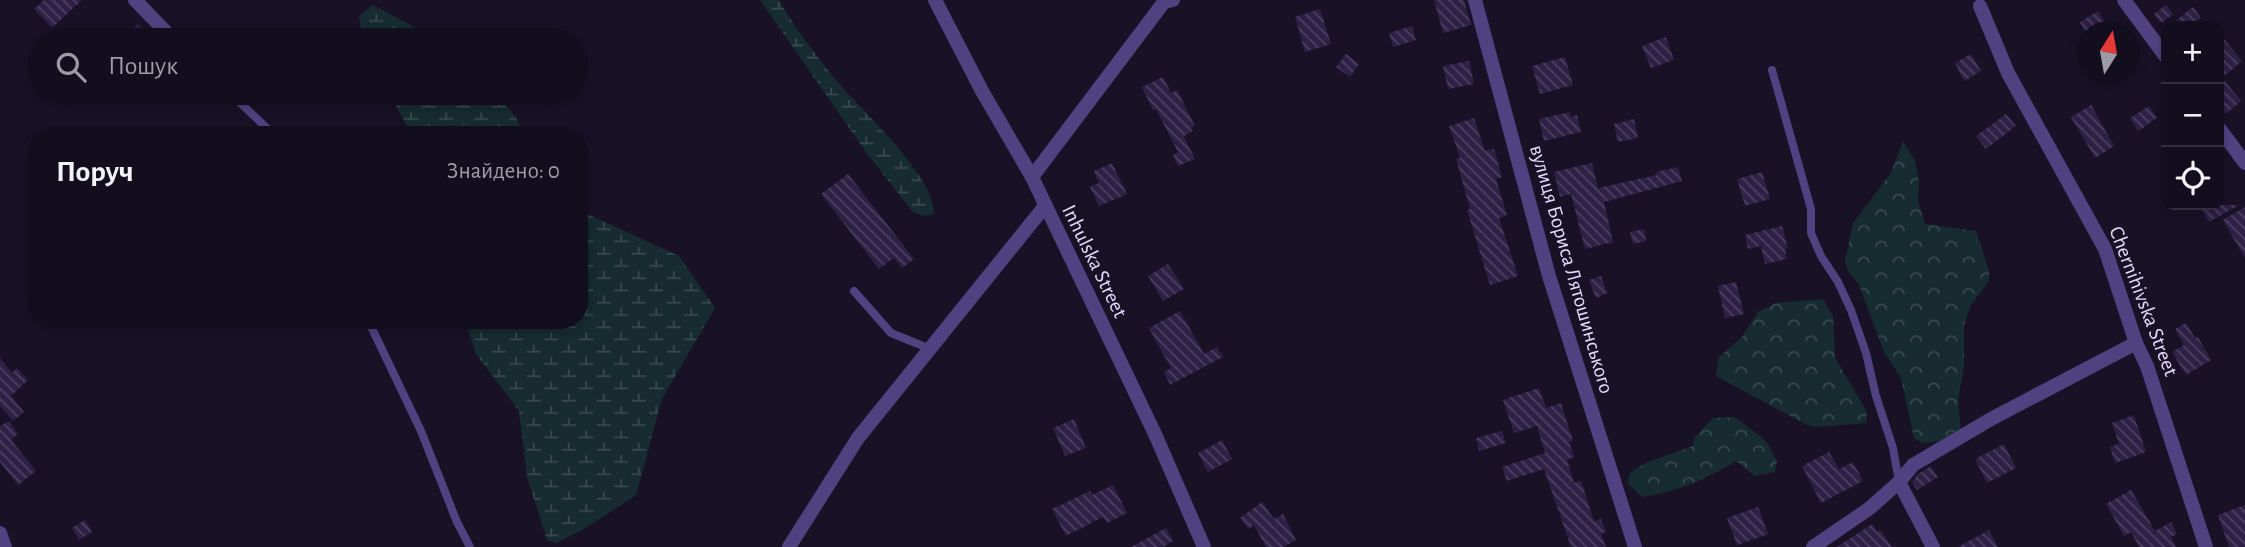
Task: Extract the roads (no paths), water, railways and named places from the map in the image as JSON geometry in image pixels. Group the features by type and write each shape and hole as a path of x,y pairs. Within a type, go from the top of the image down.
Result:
{"street":[{"path":"135,0 162,28"},
{"name":"Inhulska Street","path":"935,0 982,91 1032,177 1155,434 1204,547"},
{"name":"вулиця Бориса Лятошинського","path":"1475,0 1549,276 1635,547"},
{"path":"2124,0 2161,50"},
{"path":"1032,177 1167,1"},
{"name":"Chernihivska Street","path":"1980,6 2008,73 2105,249 2207,547"},
{"path":"2224,135 2245,163"},
{"path":"789,547 858,438 1045,206"},
{"path":"1813,547 1870,508 1899,482 1913,465 2012,408 2136,343"},
{"path":"1899,482 1933,547"},
{"path":"0,533 5,547"}],"lane":[{"path":"1772,70 1811,209 1811,233 1851,310 1892,448 1899,482"},
{"path":"243,105 265,126"},
{"path":"854,291 891,333 928,348"},
{"path":"372,329 421,431 457,522 470,547"}]}
